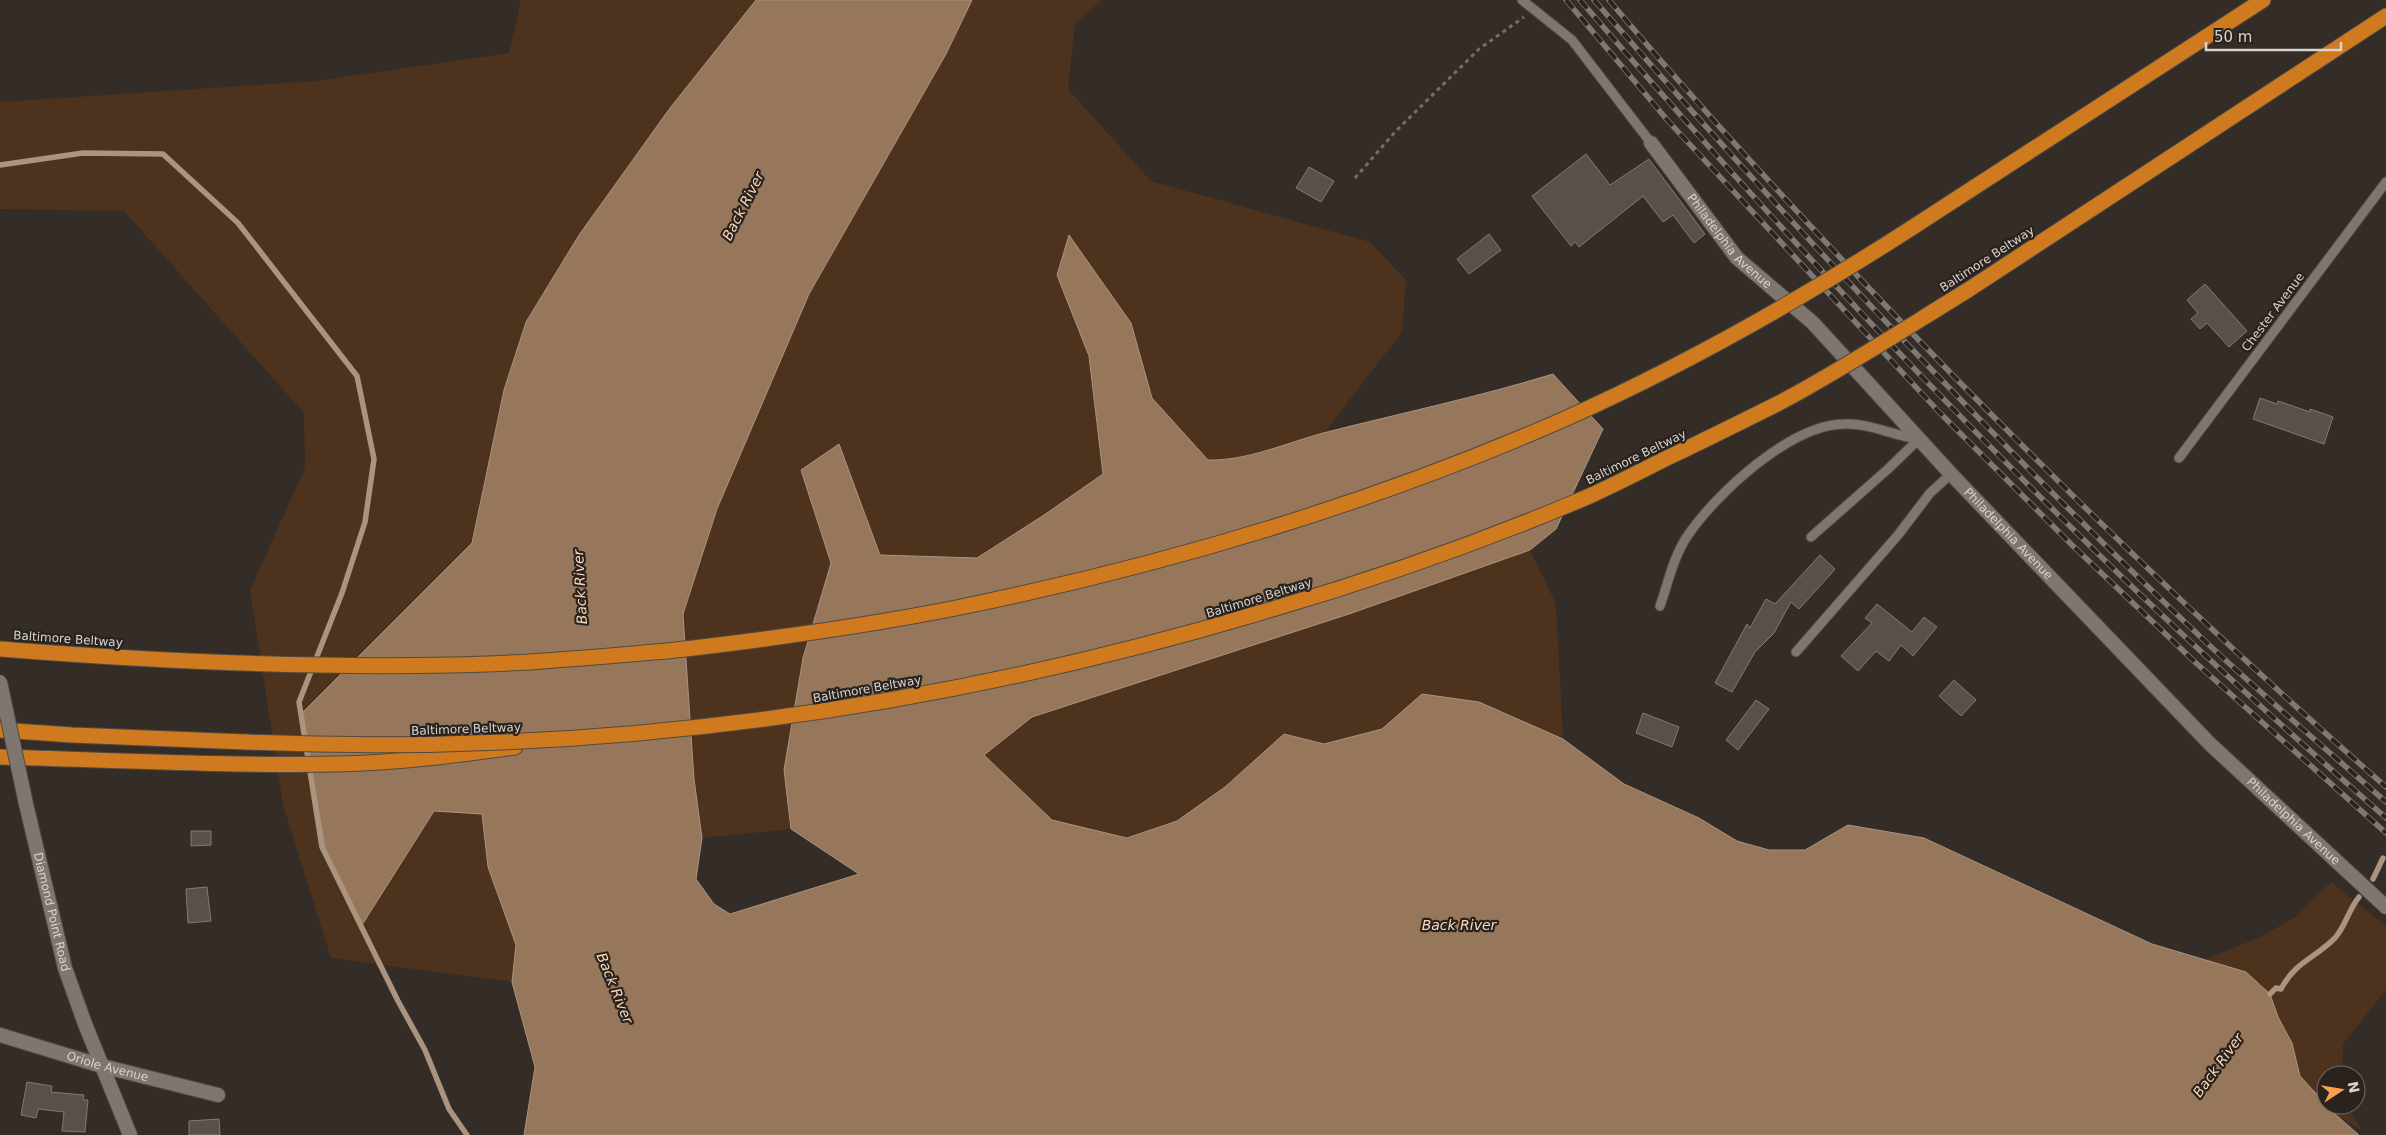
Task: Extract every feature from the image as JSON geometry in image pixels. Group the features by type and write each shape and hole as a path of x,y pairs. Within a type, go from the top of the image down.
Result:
{"highway":[{"name":"Baltimore Beltway","path":"0,649 249,664 452,665 568,659 723,644 857,626 956,608 1179,553 1324,510 1439,469 1560,421 1749,327 1824,285 2263,0"},
{"name":"Baltimore Beltway","path":"0,730 338,746 406,746 566,740 770,720 968,686 1087,661 1208,629 1336,591 1468,544 1587,497 1783,401 1868,352 1968,290 2386,16"},
{"path":"0,642 76,655"},
{"path":"0,756 244,764 340,764 454,755 566,740"}],"street":[{"name":"Philadelphia Avenue","path":"1651,143 1737,258 1812,323 1951,474 2210,744 2386,907"},
{"name":"Diamond Point Road","path":"0,682 26,804 65,968 130,1135"},
{"name":"Oriole Avenue","path":"0,1035 102,1066 218,1095"}],"lane":[{"path":"1522,0 1572,40 1651,143"},
{"name":"Chester Avenue","path":"2179,458 2386,182"},
{"path":"1660,606 1688,536 1740,477 1777,448 1813,430 1843,424 1867,425 1899,436 1919,439"},
{"path":"1811,536 1888,469 1919,439"},
{"path":"1796,652 1898,535 1930,493 1951,474"}],"path":[{"path":"1355,178 1395,132 1479,49 1534,10"}],"shaded area":[{"path":"521,0 755,0 741,21 670,108 488,867 516,945 512,982 331,958 283,805 250,590 305,468 304,413 124,211 0,209 0,102 315,81 509,53"},
{"path":"971,0 1102,0 1075,24 1068,89 1151,181 1370,242 1406,280 1402,332 1324,433 1229,461 1208,460 1152,398 1131,323 1069,235 1057,275 1089,356 1103,474 977,558 880,555 839,445 801,470 831,563 803,659 784,770 791,829 702,838 694,779 683,614 713,520 754,419 809,294 946,54"},
{"path":"1530,550 1556,604 1563,739 1479,702 1422,694 1382,729 1324,744 1284,734 1225,787 1177,821 1127,838 1052,820 984,755 1032,717 1352,613"},
{"path":"2331,882 2386,926 2386,990 2343,1044 2342,1065 2316,1065 2316,1093 2300,1076 2292,1043 2278,1017 2270,994 2206,959 2258,938 2296,917"},
{"path":"2337,1115 2353,1115 2362,1131"}],"water":[{"name":"Back River","path":"756,0 972,0 946,54 809,294 717,509 683,614 694,779 702,838 696,879 714,904 730,914 859,874 791,829 784,770 803,658 831,563 801,470 839,444 880,555 977,558 1103,474 1089,356 1057,275 1069,235 1131,323 1152,398 1208,460 1253,454 1327,432 1553,374 1603,429 1556,529 1530,550 1352,613 1032,717 984,755 1052,820 1127,838 1177,821 1225,787 1284,734 1324,744 1382,729 1422,694 1479,702 1563,739 1624,784 1699,818 1737,841 1769,850 1805,850 1848,825 1924,838 2152,944 2246,972 2270,994 2278,1017 2292,1043 2300,1076 2316,1093 2316,1115 2336,1115 2359,1135 524,1135 535,1067 512,982 516,945 488,867 482,814 434,811 362,925 327,857 301,714 472,543 504,390 526,322 579,235 670,108"}],"building":[{"path":"1586,154 1610,185 1649,159 1705,234 1694,243 1673,215 1663,222 1643,196 1579,247 1575,242 1571,246 1532,196"},
{"path":"1309,167 1334,181 1321,202 1296,188"},
{"path":"1489,234 1501,250 1469,274 1457,259"},
{"path":"2205,284 2247,331 2229,347 2207,323 2200,329 2191,319 2198,313 2187,300"},
{"path":"2260,398 2277,404 2278,401 2310,412 2310,409 2333,417 2324,444 2253,419"},
{"path":"1820,555 1835,569 1799,609 1791,602 1774,633 1755,652 1732,692 1715,683 1747,624 1750,628 1766,599 1775,604"},
{"path":"1877,604 1912,632 1924,617 1937,627 1913,656 1901,645 1889,661 1876,651 1858,671 1841,656 1872,623 1865,618"},
{"path":"1954,680 1976,700 1961,716 1939,696"},
{"path":"1756,700 1769,709 1738,750 1726,740"},
{"path":"1643,713 1679,727 1672,747 1636,733"},
{"path":"191,831 211,831 211,845 191,846"},
{"path":"207,887 211,921 188,923 186,889"},
{"path":"27,1082 52,1086 51,1092 84,1095 83,1100 88,1100 85,1132 62,1131 64,1112 38,1109 36,1118 21,1115"},
{"path":"219,1119 220,1135 189,1135 189,1121"}],"waterway":[{"path":"0,165 83,153 163,154 238,223 357,376 374,459 365,522 342,593 299,702 322,847 398,1001 425,1050 449,1109 467,1135"},
{"path":"2373,879 2383,858"},
{"path":"2270,994 2276,988 2281,989 2292,973 2335,938 2359,897"}],"railway":[{"path":"1566,0 1669,122 1940,413 2072,545 2196,663 2386,833"},
{"path":"1580,0 1762,206 1950,406 2080,536 2193,644 2386,818"},
{"path":"1594,0 1742,166 1893,330 2048,489 2208,644 2386,802"},
{"path":"1609,0 1671,73 1768,180 1866,285 1992,415 2120,542 2318,727 2386,787"}]}
